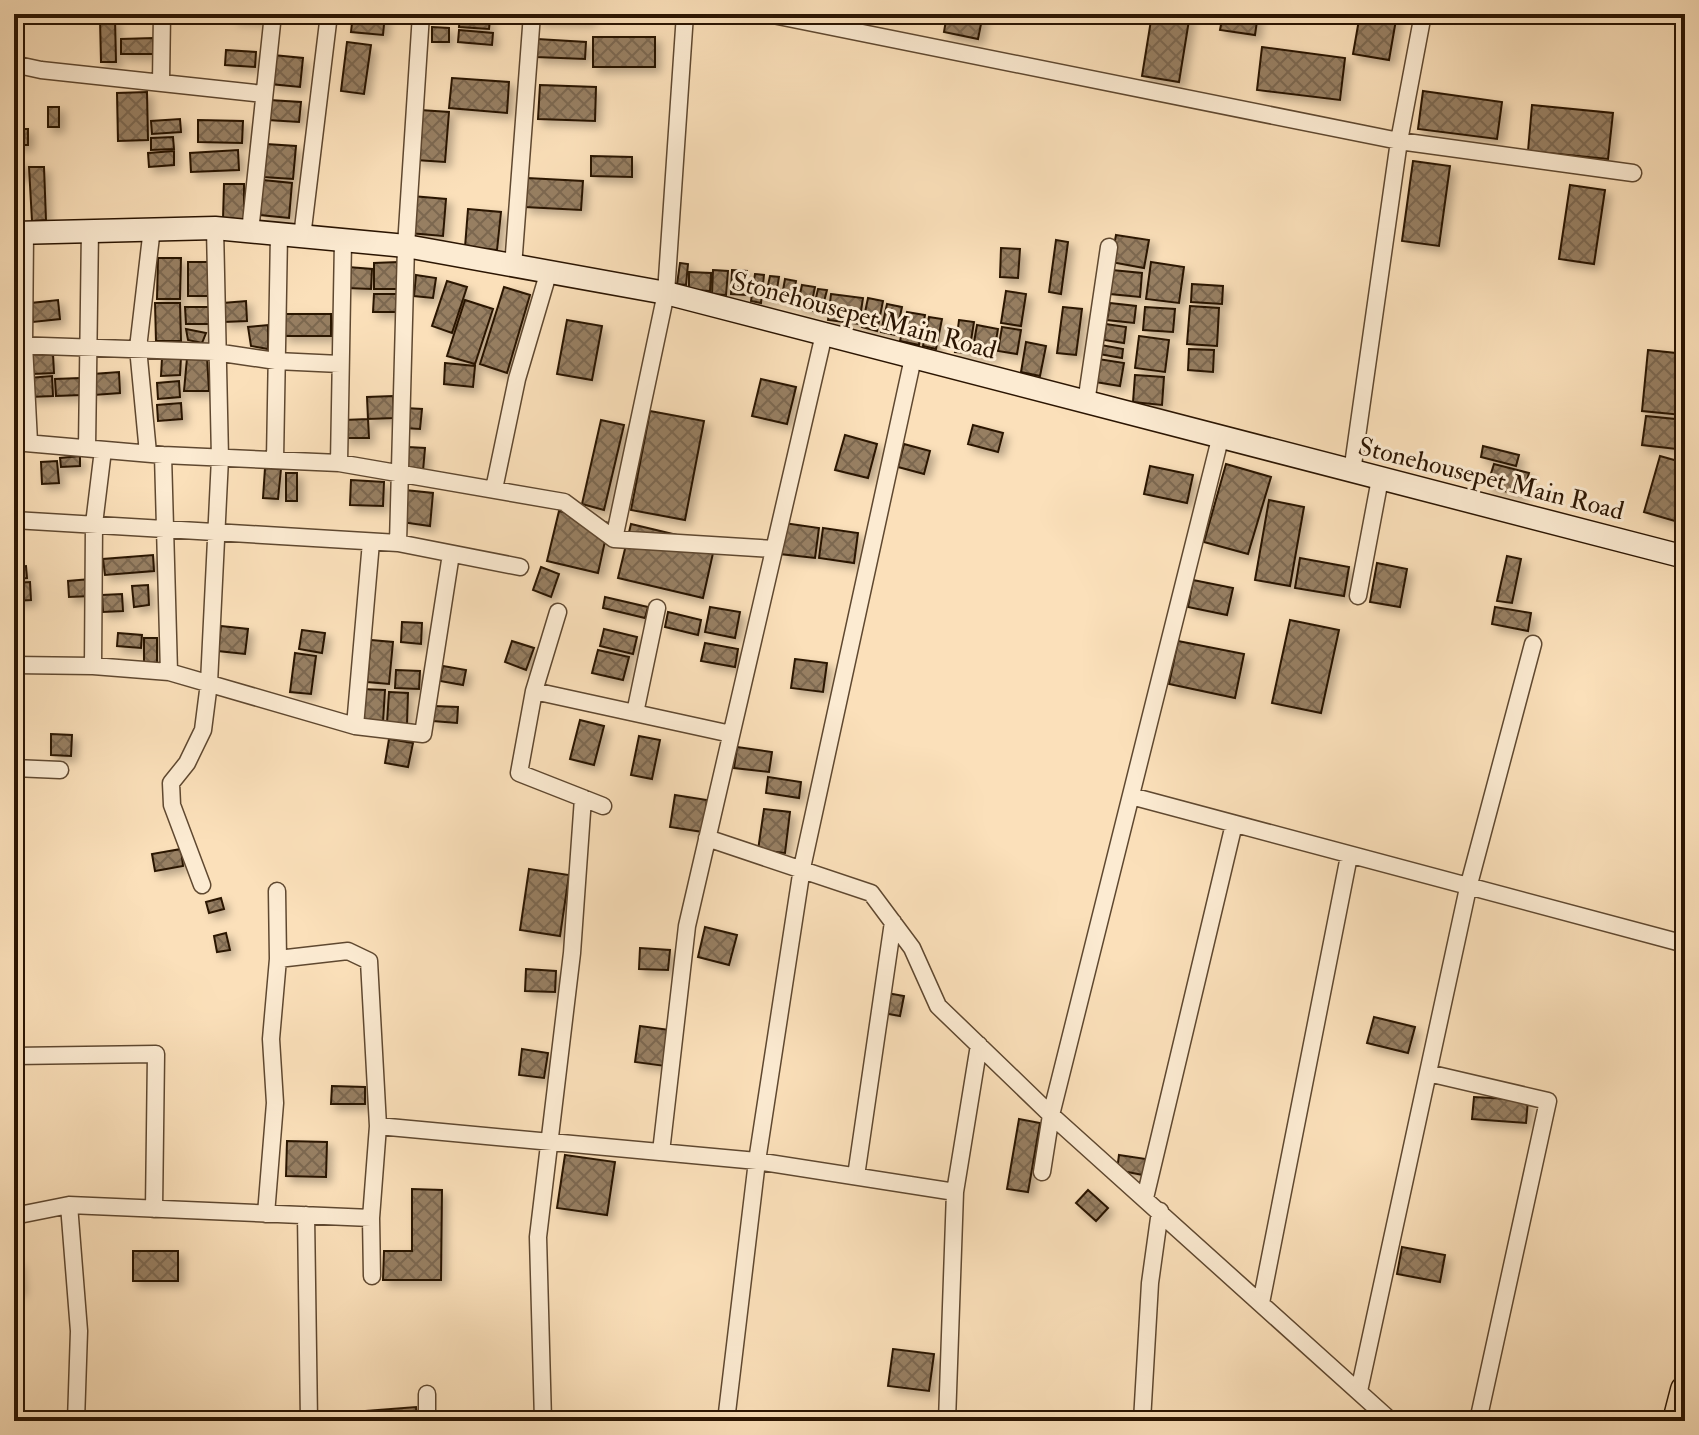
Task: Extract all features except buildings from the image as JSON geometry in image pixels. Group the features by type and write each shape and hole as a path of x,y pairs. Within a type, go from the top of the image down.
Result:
{"highway":[{"path":"1677,1421 1685,1390"}],"main road":[{"name":"Stonehousepet Main Road","path":"20,233 215,228 406,246 666,293 1685,557"}],"street":[{"path":"161,82 162,14"},
{"path":"250,232 273,14"},
{"path":"302,237 329,14"},
{"path":"398,543 406,246 421,14"},
{"path":"513,267 532,14"},
{"path":"614,539 666,293 685,14"},
{"path":"768,14 1399,141 1633,173"},
{"path":"1352,472 1399,141 1423,14"},
{"path":"14,58 18,65 41,70 264,94"},
{"path":"152,228 138,348 165,527 169,672"},
{"path":"202,885 172,805 171,783 187,763 203,730 209,683 220,458 215,352 215,228"},
{"path":"90,229 89,346 95,449 93,666"},
{"path":"20,233 21,442 156,454 339,463 564,502 614,539 774,549"},
{"path":"275,460 279,234"},
{"path":"339,463 343,241"},
{"path":"1086,403 1109,247"},
{"path":"494,489 517,379 548,274"},
{"path":"661,1152 687,926 824,334"},
{"path":"19,345 215,352 276,361 340,364"},
{"path":"726,1421 757,1161 802,868 913,358"},
{"path":"1042,1172 1051,1115 1220,439"},
{"path":"1358,596 1380,479"},
{"path":"14,520 398,543 520,567"},
{"path":"355,726 371,542"},
{"path":"14,665 93,666 169,672 355,726 423,734 451,554"},
{"path":"635,713 657,608"},
{"path":"558,612 534,691 519,773 603,806"},
{"path":"1359,1391 1468,888 1533,644"},
{"path":"534,691 731,734"},
{"path":"14,768 60,770"},
{"path":"1131,796 1685,944"},
{"path":"543,1421 538,1237 572,953 583,798"},
{"path":"1145,1198 1234,824"},
{"path":"707,838 871,893 912,948 938,1006 1051,1115 1391,1421"},
{"path":"1261,1303 1349,856"},
{"path":"266,1214 275,1103 271,1039 278,959 277,891"},
{"path":"856,1176 893,922"},
{"path":"278,959 348,951 369,961 378,1126 371,1218 372,1276"},
{"path":"947,1421 955,1192 979,1045"},
{"path":"14,1056 156,1054 154,1209"},
{"path":"1428,1073 1548,1101 1478,1421"},
{"path":"378,1126 757,1161 955,1192"},
{"path":"14,1216 69,1205 371,1218"},
{"path":"69,1205 79,1331 76,1421"},
{"path":"1142,1421 1150,1283 1160,1211"},
{"path":"306,1215 309,1421"},
{"path":"427,1394 427,1421"}]}
